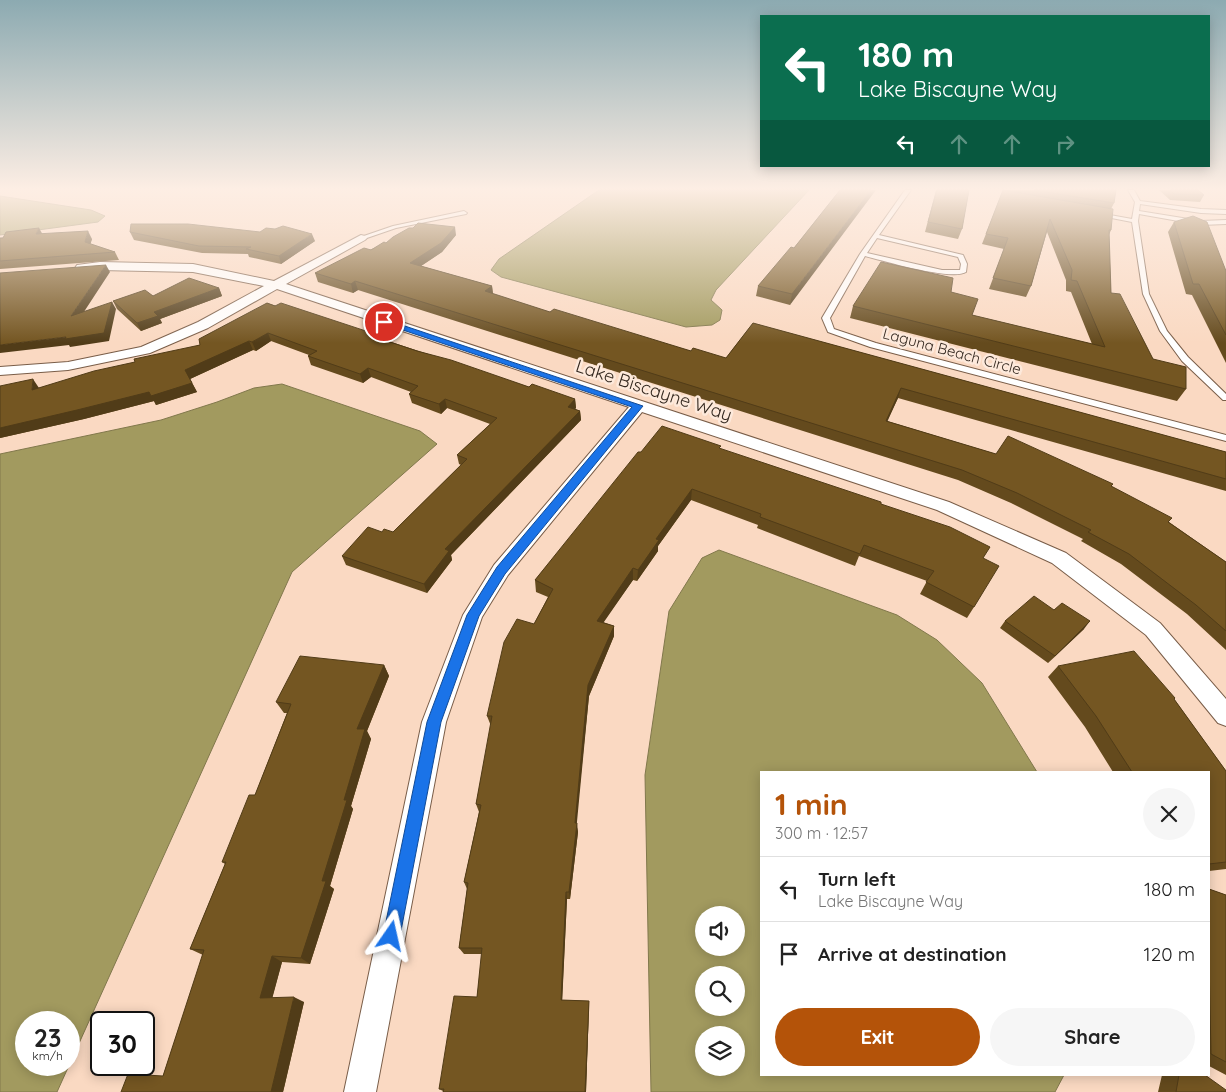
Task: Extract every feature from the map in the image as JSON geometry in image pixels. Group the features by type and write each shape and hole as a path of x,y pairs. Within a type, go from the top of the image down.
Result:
{"street":[{"path":"0,371 68,366 145,350 203,325 357,241"},
{"name":"Lake Biscayne Way","path":"64,269 100,266 193,268 276,285 942,506 1059,558 1153,629 1226,716"},
{"path":"360,1092 434,722 473,615 501,570 638,406"}],"lane":[{"name":"Laguna Beach Circle","path":"872,241 826,318 831,330 873,345 1226,438"},
{"path":"863,254 942,272 963,272 964,264 961,256 897,241"},
{"path":"1138,241 1146,294 1164,332 1185,359 1226,398"}],"shaded area":[{"path":"525,241 762,241 716,290 711,300 722,310 720,320 712,325 686,327 501,277 491,270 499,259"},
{"path":"282,384 420,431 437,444 292,572 94,1011 90,1011 90,1019 80,1041 80,1011 15,1011 15,1076 64,1076 57,1092 0,1092 0,454 161,420 254,388"},
{"path":"719,550 897,615 937,640 982,683 1036,771 760,771 760,1076 1063,1076 1055,1092 651,1092 645,775 669,611 702,558"}],"building":[{"path":"0,241 85,241 115,252 0,261"},
{"path":"174,241 302,241 279,256 246,249 251,247 199,246"},
{"path":"388,241 443,241 410,263 492,286 485,291 550,312 554,309 691,351 693,348 726,358 753,323 1226,452 1226,479 901,388 886,421 996,454 1008,436 1113,484 1111,486 1172,518 1168,522 1226,562 1226,631 1196,605 1129,554 1088,532 1091,530 1017,493 962,470 355,281 351,284 315,273 364,248 371,250 384,242"},
{"path":"800,241 832,241 792,294 758,286 791,247 794,248"},
{"path":"1007,241 1044,241 1031,286 993,278"},
{"path":"1059,241 1109,241 1111,293 1120,294 1153,359 1186,367 1186,389 853,306 881,262 953,278 951,292 978,299 972,315 1105,347 1077,281 1071,280 1072,270"},
{"path":"1180,241 1214,241 1226,271 1226,335 1199,284 1193,284"},
{"path":"106,265 71,316 112,302 104,333 0,345 0,273"},
{"path":"189,278 219,288 154,312 158,316 137,323 113,301 145,290 153,296"},
{"path":"267,303 275,306 281,303 378,335 375,337 417,351 451,360 529,387 532,384 575,399 568,407 580,411 445,549 449,551 424,584 342,556 368,527 382,532 384,529 393,532 467,459 457,455 497,418 445,399 439,404 409,394 418,386 368,368 360,374 308,356 317,351 268,333 252,342 249,341 185,370 192,383 151,396 149,392 0,428 0,386 33,379 32,390 94,371 135,362 134,359 200,345 199,339"},
{"path":"662,426 721,446 719,448 950,527 990,547 983,558 999,566 974,607 926,582 934,571 864,545 860,554 760,517 761,514 692,489 656,539 659,540 638,570 633,568 597,621 614,626 588,685 575,823 577,823 569,892 566,892 561,1000 589,1001 585,1092 443,1092 444,1089 439,1089 454,996 477,997 482,948 459,948 468,883 464,882 481,805 476,804 492,716 487,716 504,642 517,619 534,624 553,589 535,580 638,452 641,452"},
{"path":"1034,596 1054,610 1062,603 1090,621 1055,656 1005,621"},
{"path":"1134,651 1175,698 1226,771 1226,862 1210,864 1210,771 1131,771 1096,716 1058,666"},
{"path":"300,656 384,665 357,729 365,729 344,800 347,800 322,881 326,881 301,958 272,956 260,998 294,997 271,1092 121,1092 127,1076 163,1076 204,950 190,949 226,862 222,862 249,795 255,795 291,704 276,702"},
{"path":"1210,889 1226,895 1226,1062 1211,1054"},
{"path":"1179,1076 1206,1076 1226,1090 1226,1092 1176,1092"}],"route":[{"path":"384,322 638,406 501,570 473,615 434,722 391,936"}]}
